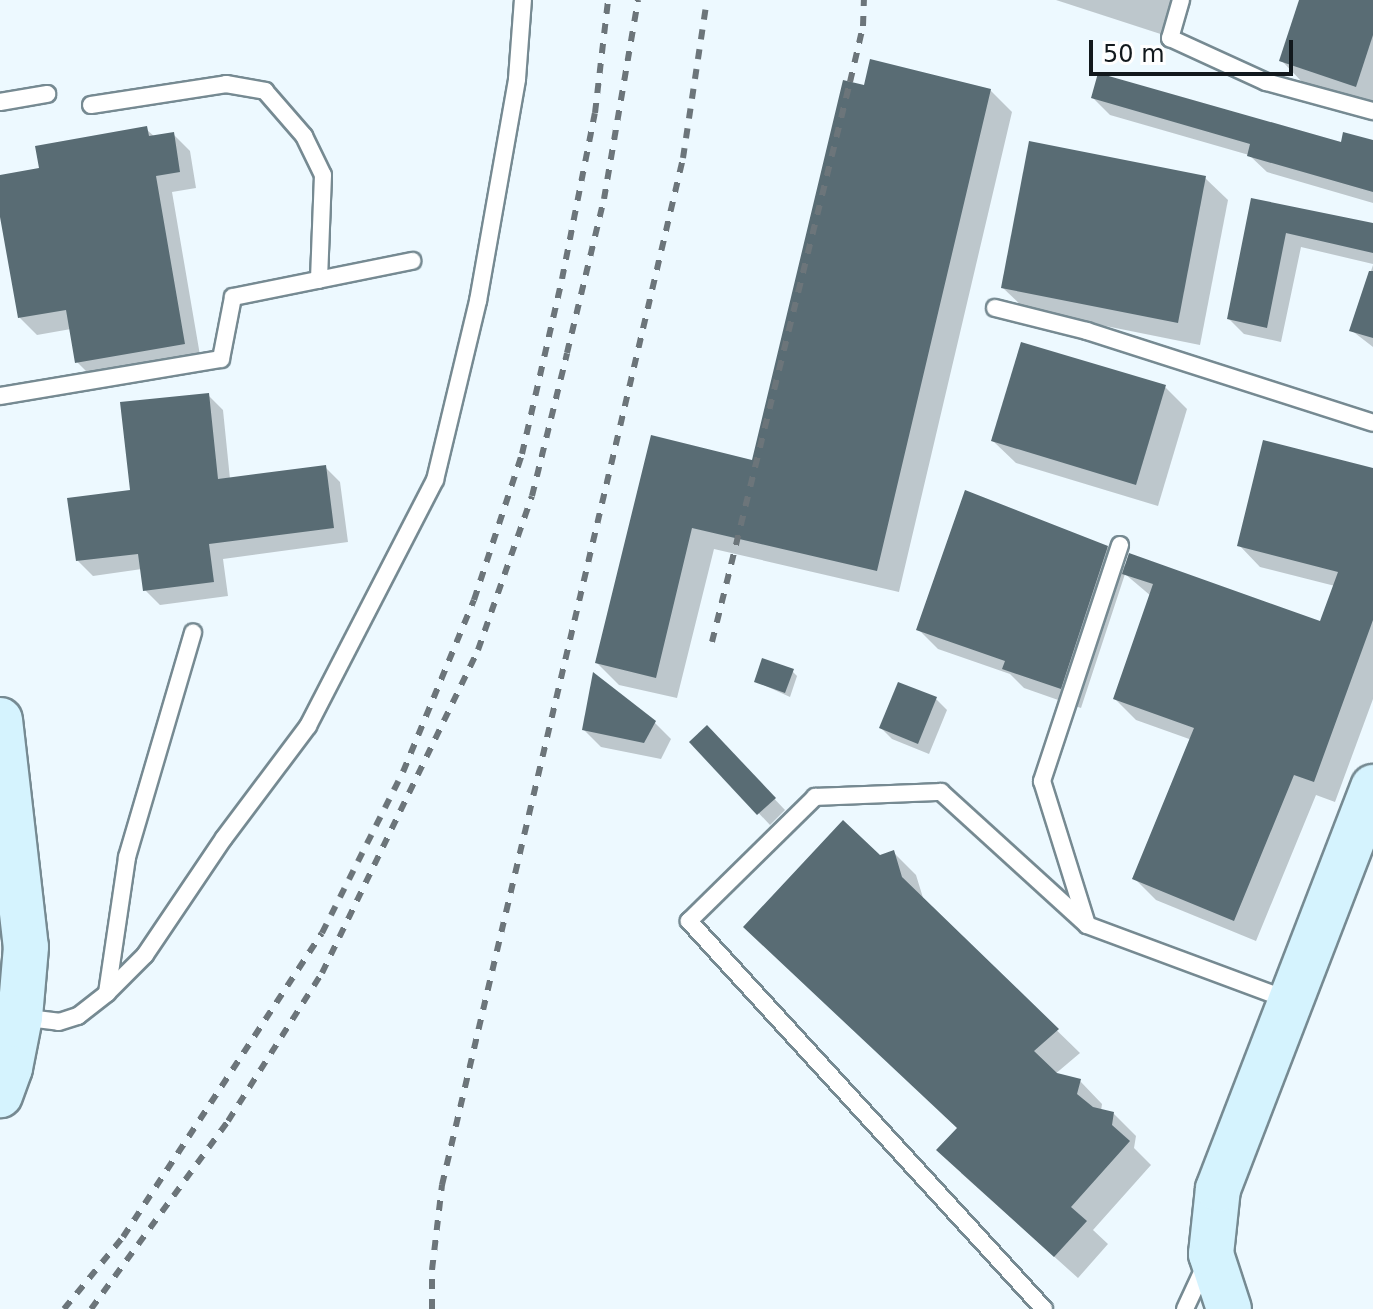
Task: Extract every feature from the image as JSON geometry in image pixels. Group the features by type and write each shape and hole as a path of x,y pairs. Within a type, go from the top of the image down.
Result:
{"street":[{"path":"0,720 26,947 20,1017 10,1068 0,1095"},
{"path":"1229,1309 1211,1254 1218,1189 1373,787"}],"lane":[{"path":"20,1017 59,1022 78,1016 107,993 145,955 224,838 308,726 435,480 478,301 517,79 523,0"},
{"path":"1181,0 1170,38 1266,82 1373,111"},
{"path":"91,105 226,84 265,91 304,136 323,175 319,280"},
{"path":"0,102 47,94"},
{"path":"0,396 221,359 233,297 412,261"},
{"path":"995,308 1087,331 1373,423"},
{"path":"1087,925 1042,781 1120,545"},
{"path":"107,993 127,857 193,633"},
{"path":"1044,1309 689,921 815,797 941,792 1087,925 1291,1001"},
{"path":"1185,1309 1211,1254"}],"building":[{"path":"1299,0 1373,0 1373,35 1356,87 1279,61"},
{"path":"870,59 991,89 877,571 692,528 656,678 595,663 651,435 752,460 843,80 864,85"},
{"path":"1098,73 1341,142 1343,132 1373,140 1373,192 1247,156 1250,144 1091,98"},
{"path":"147,126 149,136 174,132 180,172 156,176 185,344 75,363 66,310 18,318 0,217 0,175 39,168 35,146"},
{"path":"1029,141 1206,176 1178,323 1001,288"},
{"path":"1251,198 1373,223 1373,253 1286,233 1267,328 1227,319"},
{"path":"1369,271 1373,271 1373,338 1349,331"},
{"path":"1021,342 1166,385 1136,485 991,441"},
{"path":"209,393 218,479 326,465 334,528 209,544 214,582 143,591 138,554 76,561 67,498 130,490 120,402"},
{"path":"1263,440 1373,468 1373,620 1314,782 1294,775 1234,921 1132,879 1194,728 1113,699 1153,584 1122,574 1129,553 1320,621 1338,572 1237,546"},
{"path":"965,490 1108,546 1061,689 1002,669 1005,661 916,630"},
{"path":"762,658 794,669 785,693 754,682"},
{"path":"593,672 656,721 644,743 582,730"},
{"path":"898,682 937,697 918,744 879,728"},
{"path":"707,725 776,798 757,815 689,742"},
{"path":"843,820 880,855 894,850 902,877 1059,1029 1034,1051 1057,1073 1081,1079 1077,1094 1093,1107 1114,1112 1112,1125 1130,1141 1071,1207 1087,1221 1054,1257 936,1150 957,1128 743,927"}],"railway":[{"path":"64,1309 123,1237 322,933 403,772 474,600 522,454 562,279 595,113 608,0"},
{"path":"91,1309 228,1121 322,973 478,650 532,496 604,199 638,0"},
{"path":"432,1309 432,1270 442,1185 683,158 707,0"},
{"path":"712,642 850,82 863,26 864,0"}]}
